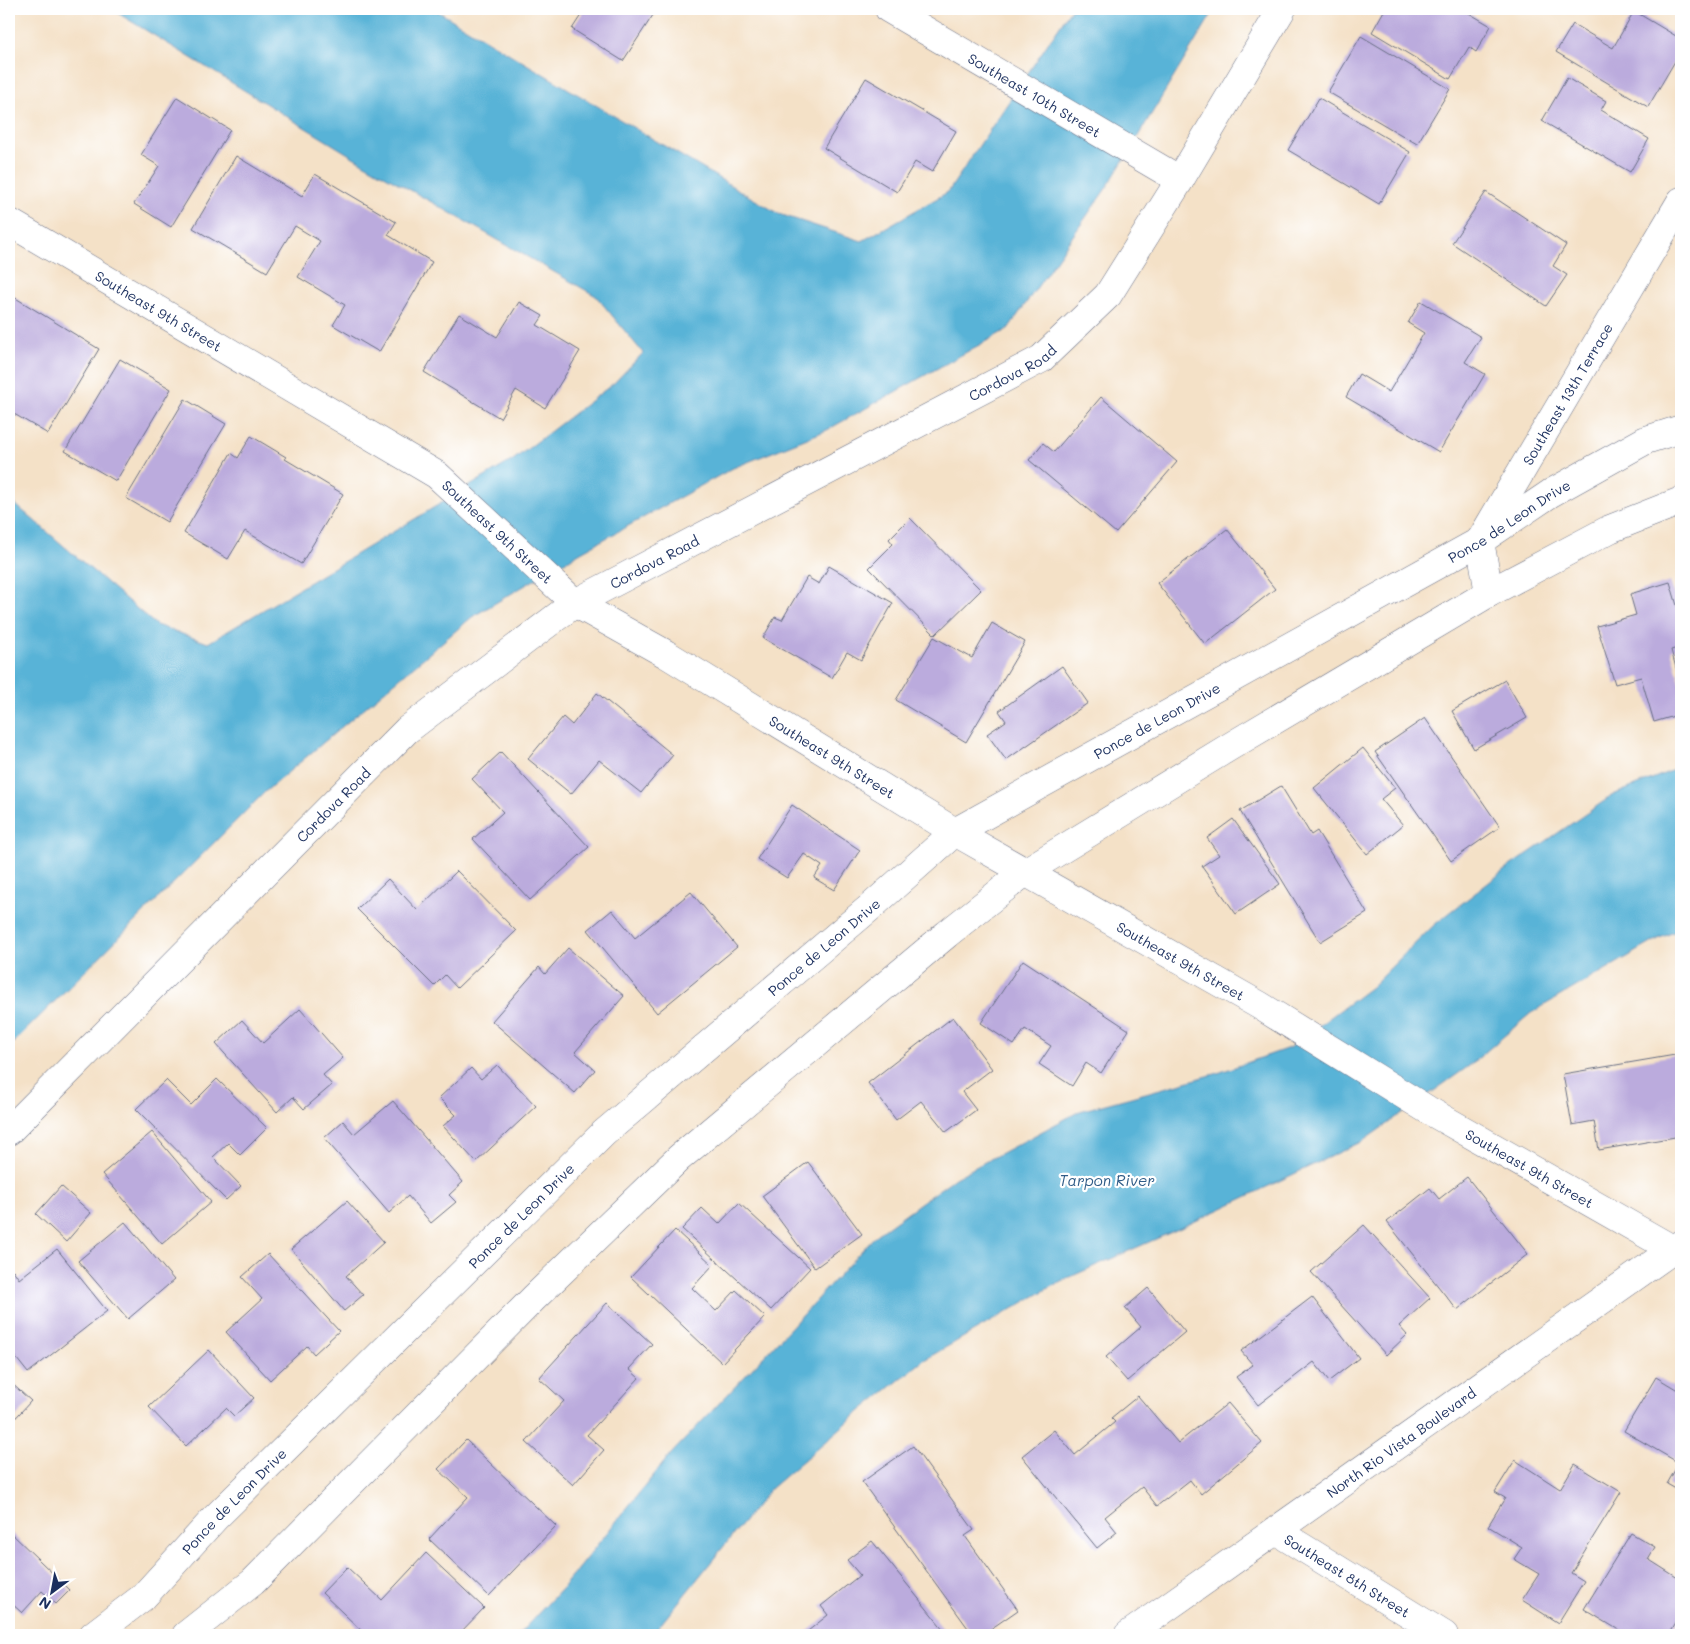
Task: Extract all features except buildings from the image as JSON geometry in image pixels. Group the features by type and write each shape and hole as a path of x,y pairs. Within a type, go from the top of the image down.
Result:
{"street":[{"name":"Southeast 10th Street","path":"890,9 1180,180"},
{"name":"Cordova Road","path":"9,1131 407,730 575,603 1041,359 1108,295 1180,180 1282,9"},
{"name":"Southeast 13th Terrace","path":"1480,541 1681,202"},
{"name":"Southeast 9th Street","path":"9,222 437,475 575,603 666,654 955,832 1259,1005 1428,1110 1679,1249"},
{"name":"Ponce de Leon Drive","path":"93,1635 143,1597 215,1518 604,1133 874,904 955,832 1480,541 1551,493 1637,444 1681,429"},
{"path":"186,1635 253,1582 534,1298 679,1158 947,934 1025,872 1231,746 1489,593 1610,529 1681,501"},
{"path":"1480,541 1489,593"},
{"name":"North Rio Vista Boulevard","path":"1128,1635 1679,1249"},
{"name":"Southeast 8th Street","path":"1276,1531 1444,1635"}],"water":[{"path":"111,9 434,9 779,214 862,241 948,192 1071,9 1215,9 1109,184 1008,329 827,430 733,468 581,552 472,617 266,791 9,1047 9,499 156,625 208,643 513,460 614,383 643,353 596,296 363,163"},
{"name":"Tarpon River","path":"1681,767 1681,929 1660,938 1531,1013 1469,1066 1363,1141 1183,1227 1061,1281 924,1360 771,1488 652,1635 518,1635 563,1587 670,1455 876,1235 955,1178 1080,1111 1215,1074 1289,1048 1371,987 1434,925 1510,866 1613,795"}]}
